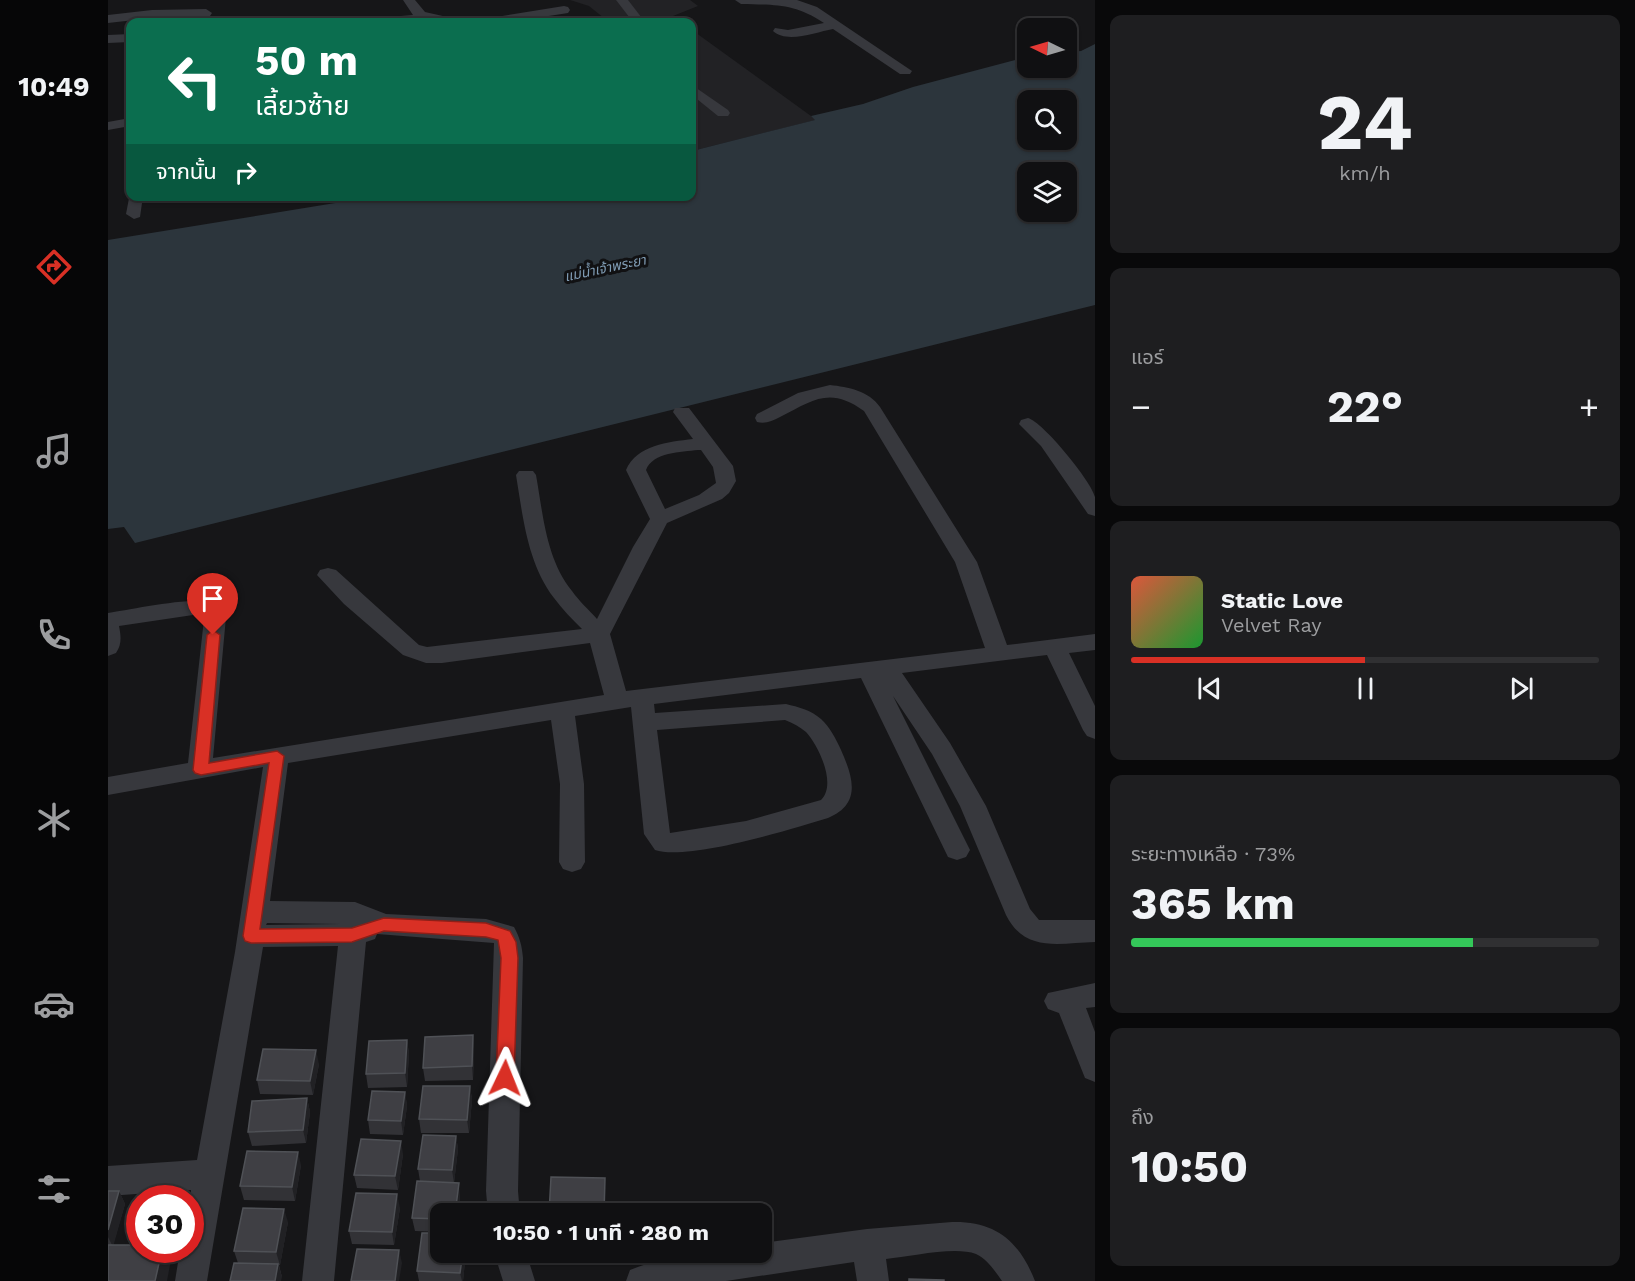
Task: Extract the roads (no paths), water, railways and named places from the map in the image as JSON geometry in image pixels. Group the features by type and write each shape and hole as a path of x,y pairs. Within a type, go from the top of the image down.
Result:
{"street":[{"path":"179,13 183,0"},
{"path":"409,0 413,9 425,17"},
{"path":"622,0 636,18"},
{"path":"741,0 791,2 813,10 905,71"},
{"path":"515,18 564,10"},
{"path":"108,19 206,13"},
{"path":"407,18 430,18"},
{"path":"779,31 787,34 834,25"},
{"path":"108,39 126,38"},
{"path":"696,91 723,113"},
{"path":"108,126 126,127"},
{"path":"134,214 135,201"},
{"path":"764,418 825,389 860,397 871,407 966,562 999,654"},
{"path":"328,575 396,638 411,650 426,655 442,655 599,634 612,615 653,529 718,493 726,485 727,475 723,465 682,412"},
{"path":"1028,424 1048,442 1095,510"},
{"path":"653,529 636,470 637,464 642,457 652,453 706,443"},
{"path":"526,475 535,528 545,563 562,594 599,634 617,701"},
{"path":"108,620 193,608 205,608 215,617 201,770"},
{"path":"108,626 110,638 108,648"},
{"path":"108,786 277,756 642,697 1095,642"},
{"path":"1054,646 1095,730"},
{"path":"878,669 905,741 957,850"},
{"path":"878,669 941,749 973,806 1019,915 1034,930 1095,931"},
{"path":"642,697 655,823 658,836 663,843 674,844 698,840 810,815 830,807 838,799 841,787 837,768 817,728 803,717 786,712 646,722"},
{"path":"562,710 572,784 572,862"},
{"path":"191,1281 253,924 277,756"},
{"path":"253,924 384,925 486,930 504,935 508,942 503,1203"},
{"path":"318,1281 353,924"},
{"path":"1074,998 1095,1069"},
{"path":"108,1181 208,1174"},
{"path":"642,1281 725,1273 867,1244 966,1237 987,1243 1007,1258 1019,1281"},
{"path":"867,1244 873,1281"},
{"path":"513,1263 519,1281"}],"water":[{"name":"แม่น้ำเจ้าพระยา","path":"1095,44 1095,305 135,543 124,527 108,529 108,240 347,201 696,201 696,150 815,120 811,116 863,104 913,87 1017,60 1017,78 1077,78 1077,51"}]}
